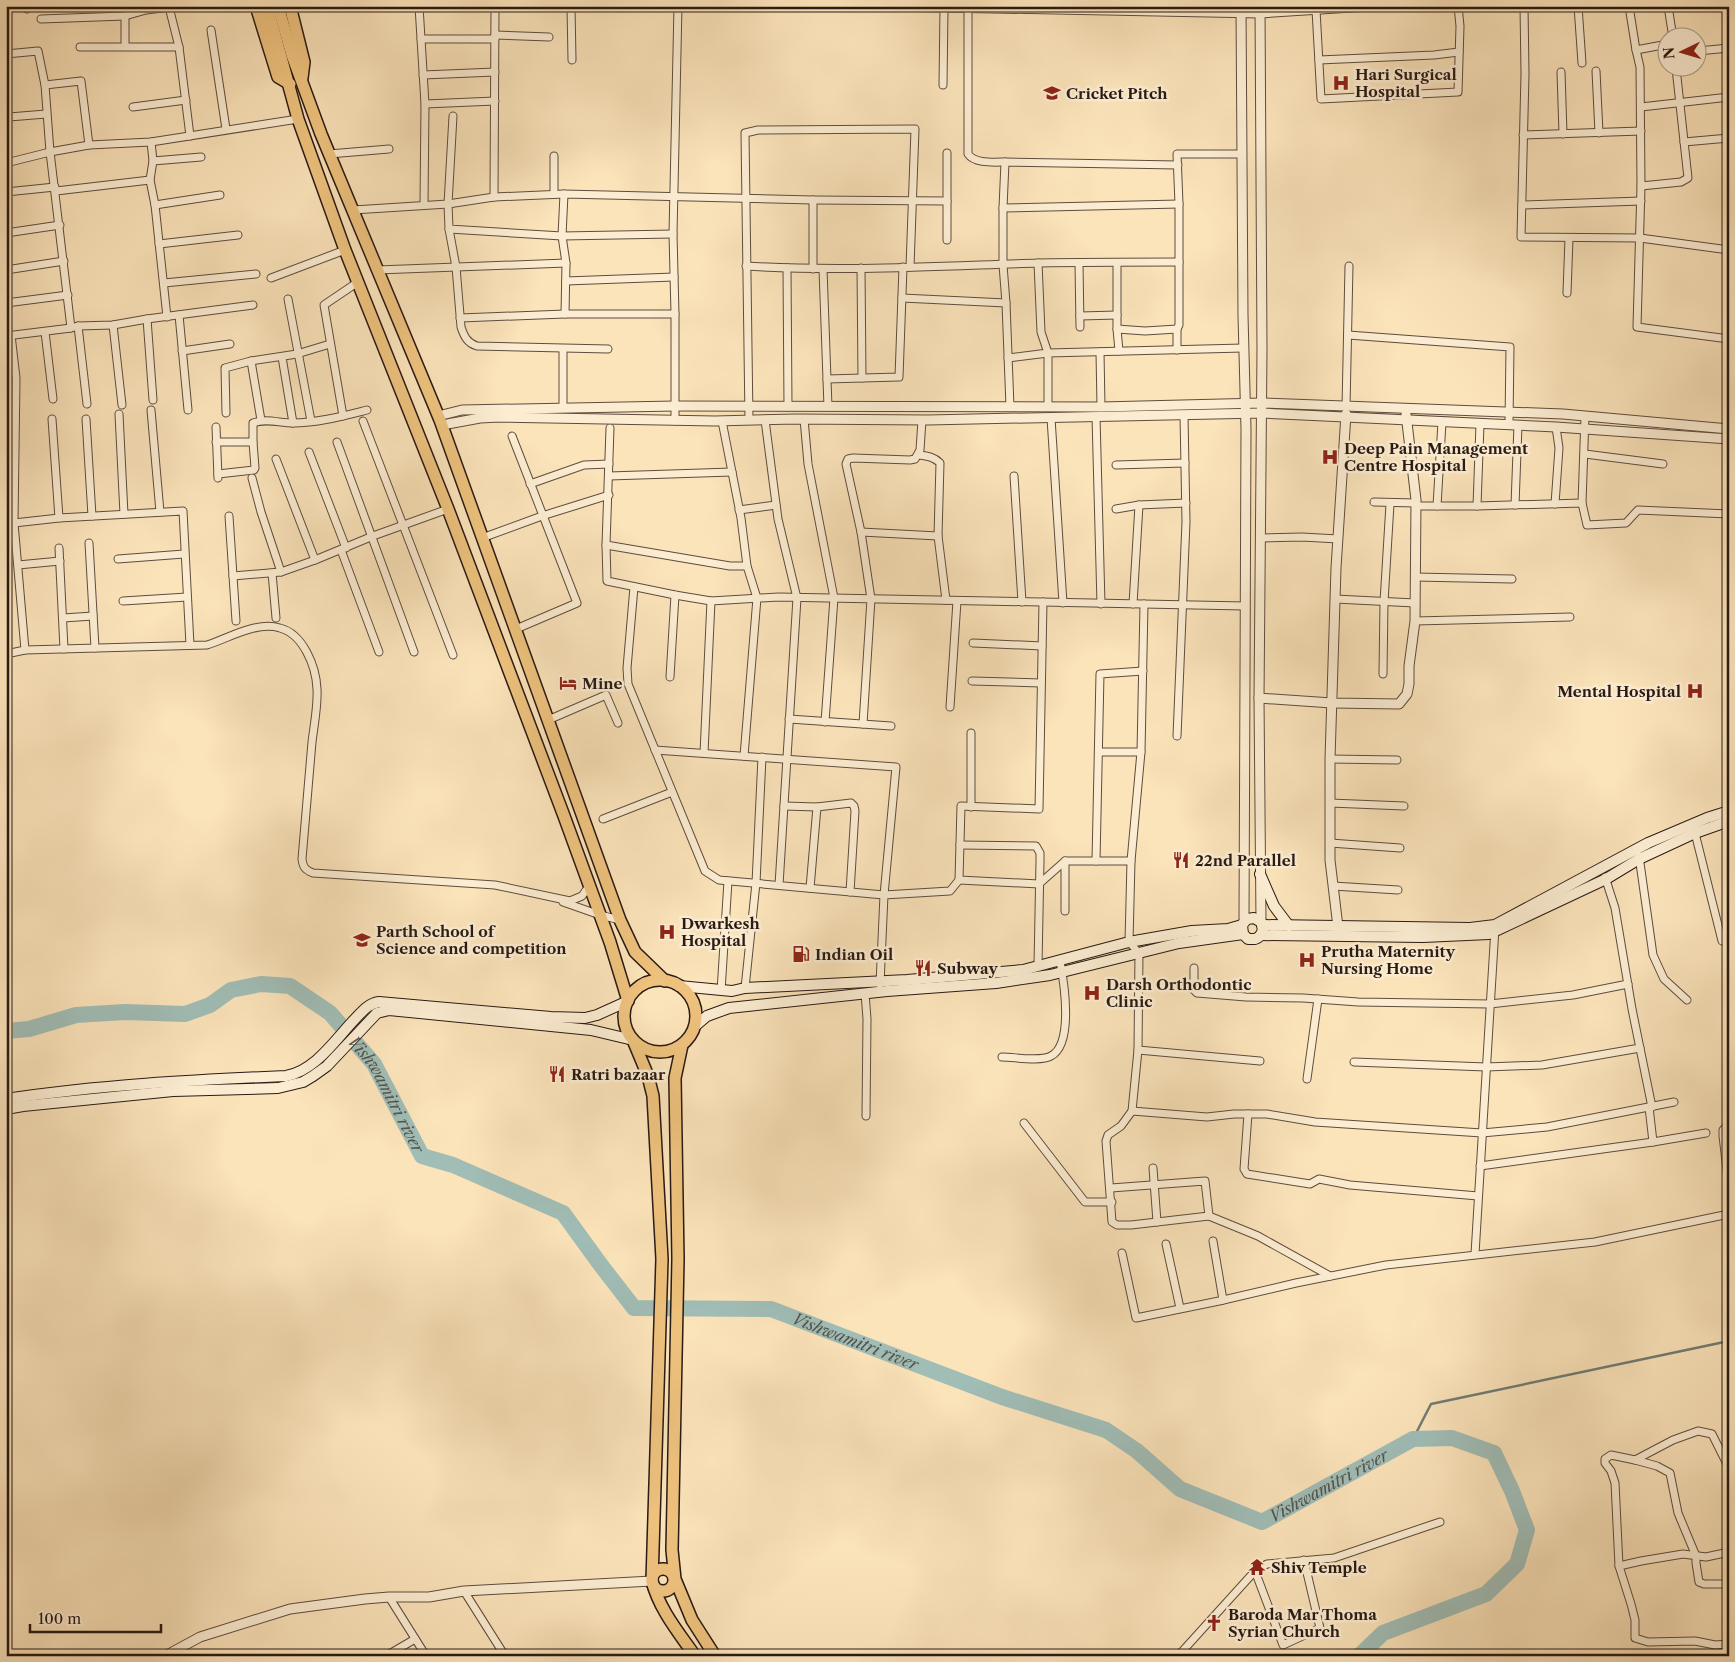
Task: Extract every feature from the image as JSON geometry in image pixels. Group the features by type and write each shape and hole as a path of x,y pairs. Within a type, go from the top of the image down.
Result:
{"main road":[{"path":"256,6 278,76 290,84"},
{"path":"267,6 288,57 302,80 329,154 440,420 620,920 635,952 665,981"},
{"path":"278,6 288,57 290,84 298,119 345,250 448,509 600,915 628,1001"},
{"path":"290,6 304,62 302,80"},
{"path":"1261,927 1495,929 1602,869 1729,811"},
{"path":"1694,828 1729,821"},
{"path":"1261,927 1423,937 1495,929 1606,879 1638,854"},
{"path":"1260,874 1274,906 1290,926"},
{"path":"679,986 688,994 694,1004 696,1016 694,1027 689,1037 682,1045 672,1050 652,1051 642,1047 628,1032 625,1022 625,1011 628,1001 634,992 643,985 654,981 665,981 679,986 732,991 745,988 906,980 1023,970 1038,966 1061,966 1139,953 1243,927 1250,918 1258,919 1261,927"},
{"path":"1243,927 1252,940 1261,927"},
{"path":"694,1027 707,1016 729,1008 865,993 996,983 1050,975 1061,966 1129,942 1192,932 1243,927"},
{"path":"823,985 824,998"},
{"path":"6,1109 173,1091 278,1088 302,1082 314,1069 319,1058 367,1006 384,1001 551,1017 585,1018 598,1015 628,1001"},
{"path":"6,1099 96,1088 294,1075 327,1066 377,1013 383,1010 399,1010 591,1030 634,1040"},
{"path":"634,1040 648,1076 653,1096 662,1259 652,1581 655,1594 677,1631 695,1656"},
{"path":"682,1045 675,1078 678,1259 672,1550 675,1579 671,1589 665,1592 655,1588 652,1581 654,1574 660,1569 668,1570 674,1575 675,1579 692,1620 715,1656"}],"street":[{"path":"41,19 125,16 146,10 178,6"},
{"path":"419,6 425,104 424,205"},
{"path":"494,197 495,6"},
{"path":"571,6 572,60"},
{"path":"675,421 673,234 678,6"},
{"path":"891,6 1241,10 1316,10 1368,6"},
{"path":"1316,10 1322,99 1458,92 1458,6"},
{"path":"1524,6 1521,237 1640,238 1728,250 1729,240"},
{"path":"1578,6 1582,63"},
{"path":"1629,6 1640,67 1641,106 1641,201 1637,327 1729,339"},
{"path":"1668,6 1671,28"},
{"path":"169,7 178,47 190,136"},
{"path":"938,7 943,85"},
{"path":"974,7 968,154 971,158 978,161 1005,162 1178,165"},
{"path":"1241,10 1245,404 1243,927"},
{"path":"1260,10 1262,413 1259,698 1261,927"},
{"path":"125,16 125,46"},
{"path":"211,30 226,130"},
{"path":"421,39 549,37"},
{"path":"1636,50 1658,46"},
{"path":"80,47 178,47"},
{"path":"1708,50 1729,48"},
{"path":"6,54 38,51 45,84 50,152 68,295 87,404"},
{"path":"1319,60 1425,56 1459,52"},
{"path":"1596,71 1599,133"},
{"path":"424,75 495,72"},
{"path":"1562,72 1563,134"},
{"path":"1641,186 1681,182 1688,178 1677,78"},
{"path":"45,84 81,81 89,145"},
{"path":"1641,106 1729,97"},
{"path":"133,107 186,100"},
{"path":"425,104 495,101"},
{"path":"9,117 46,114"},
{"path":"453,116 448,204 449,228 456,267 460,318 464,335 470,344 477,346 608,349"},
{"path":"6,163 89,145 151,142 298,119"},
{"path":"749,420 745,133 758,130 915,129 912,202 907,267 902,298 899,377 827,379"},
{"path":"1523,135 1641,131"},
{"path":"1684,142 1728,138 1729,155"},
{"path":"151,142 153,161 150,180 155,206 167,317"},
{"path":"329,154 389,148"},
{"path":"947,152 947,240"},
{"path":"1177,350 1177,329 1179,325 1179,204 1177,154 1241,154"},
{"path":"554,156 554,194"},
{"path":"153,161 201,157"},
{"path":"1005,162 1003,265 1010,407"},
{"path":"6,192 150,180"},
{"path":"353,210 448,204 494,197 554,194 912,202 947,201"},
{"path":"564,194 562,236 566,263 564,314"},
{"path":"155,206 220,195"},
{"path":"813,200 813,269"},
{"path":"1522,205 1641,201"},
{"path":"1003,208 1179,204"},
{"path":"6,233 60,225"},
{"path":"449,228 562,236 673,234"},
{"path":"159,244 238,235"},
{"path":"1567,293 1569,238"},
{"path":"271,278 345,250"},
{"path":"6,270 64,261"},
{"path":"746,266 813,269 936,268 1038,263 1179,262"},
{"path":"378,270 566,263"},
{"path":"1038,263 1041,332 1048,353 1048,407"},
{"path":"1079,263 1080,327"},
{"path":"1117,263 1119,351"},
{"path":"1338,928 1330,843 1330,759 1335,600 1346,418 1349,266"},
{"path":"787,268 788,407"},
{"path":"860,268 862,378"},
{"path":"823,269 828,407"},
{"path":"164,283 256,274"},
{"path":"566,281 674,277"},
{"path":"343,416 324,305 358,282"},
{"path":"6,303 68,295"},
{"path":"902,298 1006,303"},
{"path":"288,299 311,421"},
{"path":"25,650 14,523 10,512 10,450 16,378 9,336 75,327 113,325 252,305"},
{"path":"460,318 564,314 675,314"},
{"path":"179,315 188,410"},
{"path":"1080,316 1117,315"},
{"path":"147,319 153,400"},
{"path":"113,325 122,405"},
{"path":"1117,329 1145,331 1177,329"},
{"path":"45,332 52,399"},
{"path":"1348,335 1510,347 1509,424"},
{"path":"182,351 230,344"},
{"path":"226,413 225,368 251,361 298,354 330,344"},
{"path":"1008,358 1048,353 1244,348"},
{"path":"563,349 563,408"},
{"path":"1100,352 1101,407"},
{"path":"282,357 293,423"},
{"path":"251,361 261,420"},
{"path":"440,420 462,410 675,406 1101,407 1262,403 1585,416 1729,429"},
{"path":"1259,698 1332,703 1399,704 1407,694 1415,621 1416,505 1405,409"},
{"path":"151,410 160,512"},
{"path":"216,427 218,477 254,470 254,423 261,420 293,423 311,421 367,410"},
{"path":"440,420 500,417 675,421 922,420 1245,415 1262,413 1509,424 1729,439"},
{"path":"118,414 124,514"},
{"path":"1177,736 1186,503 1184,415"},
{"path":"1585,416 1582,503 1587,525 1626,523 1638,510 1729,514"},
{"path":"1096,417 1101,604"},
{"path":"1051,418 1063,603"},
{"path":"52,419 59,518"},
{"path":"86,419 92,516"},
{"path":"804,419 808,464 834,598 825,722"},
{"path":"765,420 778,519 797,598 779,885"},
{"path":"863,724 871,599 861,532 846,464 848,459 853,458 915,459 919,455 922,420"},
{"path":"363,421 453,655"},
{"path":"722,421 740,510 747,566 757,598 744,756"},
{"path":"1437,506 1442,422"},
{"path":"1477,506 1480,424"},
{"path":"1515,505 1518,425"},
{"path":"1556,427 1559,448 1556,504"},
{"path":"610,428 606,545 607,581 674,596 711,601 757,598 834,598 1245,606"},
{"path":"512,436 577,603 516,628"},
{"path":"216,442 253,442"},
{"path":"337,442 414,652"},
{"path":"308,452 379,652"},
{"path":"1585,454 1663,464"},
{"path":"919,455 928,456 940,463 938,536 946,600"},
{"path":"276,459 315,560"},
{"path":"1116,465 1185,463"},
{"path":"530,484 584,465 609,464"},
{"path":"609,476 732,472"},
{"path":"1014,476 1022,602"},
{"path":"252,478 281,572"},
{"path":"482,538 542,516 608,496"},
{"path":"1374,502 1437,506 1582,503"},
{"path":"1116,510 1138,505 1186,503"},
{"path":"1383,674 1384,602 1390,504"},
{"path":"740,510 776,505"},
{"path":"1133,604 1138,505"},
{"path":"232,576 281,572 448,509"},
{"path":"14,523 59,518 183,511 190,646"},
{"path":"229,516 236,621"},
{"path":"861,532 938,536"},
{"path":"1260,538 1302,537 1338,539"},
{"path":"89,543 95,648"},
{"path":"606,545 730,566 747,566"},
{"path":"59,548 64,649"},
{"path":"118,559 184,554"},
{"path":"18,564 60,561"},
{"path":"272,573 276,618"},
{"path":"1415,577 1512,579"},
{"path":"634,587 626,668 628,684 704,871 719,880 884,894 950,891 959,880 961,806 1039,809 1043,602"},
{"path":"670,677 674,596"},
{"path":"123,601 187,597"},
{"path":"1335,600 1415,603"},
{"path":"704,753 711,601"},
{"path":"950,707 957,601"},
{"path":"1144,604 1141,752 1131,861 1129,942 1139,953 1138,1050 1132,1111 1122,1126 1108,1135 1106,1146 1112,1217 1114,1224 1131,1225 1210,1216 1258,1236 1330,1276"},
{"path":"63,618 93,616"},
{"path":"1415,621 1570,617"},
{"path":"6,654 25,650 207,645 251,628 272,626 280,628 295,635 310,656 317,688 302,859 302,865 307,871 313,873 495,885 570,901 582,896 589,886"},
{"path":"973,643 1042,646"},
{"path":"1096,861 1100,674 1143,671"},
{"path":"972,680 1041,683"},
{"path":"548,720 606,695 618,723"},
{"path":"789,719 891,726"},
{"path":"971,733 971,806"},
{"path":"655,750 896,766 884,894 879,992"},
{"path":"1098,752 1141,752"},
{"path":"745,988 756,883 762,757"},
{"path":"1330,759 1397,760"},
{"path":"603,819 672,792"},
{"path":"784,806 817,807 851,803 854,806 850,892"},
{"path":"1330,803 1404,806"},
{"path":"810,888 817,807"},
{"path":"1694,828 1722,941"},
{"path":"1330,843 1400,848"},
{"path":"960,845 1036,846 1040,853 1038,966"},
{"path":"1638,854 1653,955 1664,979 1687,1000"},
{"path":"959,880 1039,884 1065,861 1131,861"},
{"path":"1065,861 1065,911"},
{"path":"1602,869 1616,908 1650,1107 1653,1142"},
{"path":"721,991 728,881"},
{"path":"1334,886 1398,890"},
{"path":"556,899 620,920"},
{"path":"1475,1254 1495,929"},
{"path":"1002,1057 1041,1059 1050,1057 1058,1051 1063,1039 1066,1017 1065,985 1061,966"},
{"path":"1194,968 1194,990 1196,993 1358,1002 1490,1004 1574,995 1628,984"},
{"path":"865,993 867,1018 866,1116"},
{"path":"1307,1079 1318,999"},
{"path":"1354,1062 1486,1067 1542,1065 1640,1048"},
{"path":"1138,1050 1260,1060"},
{"path":"1132,1111 1207,1117 1267,1114 1315,1122 1482,1133 1547,1127 1674,1102"},
{"path":"1248,1114 1244,1169 1247,1174 1310,1184 1319,1179 1350,1185 1478,1196"},
{"path":"1024,1123 1085,1202 1112,1202"},
{"path":"1729,1124 1724,1130 1723,1136 1729,1187"},
{"path":"1480,1166 1706,1133"},
{"path":"1153,1168 1157,1222"},
{"path":"1111,1188 1205,1181 1210,1216"},
{"path":"1122,1253 1136,1318 1386,1265 1595,1242 1729,1214"},
{"path":"1212,1241 1223,1300"},
{"path":"1166,1244 1180,1308"},
{"path":"1635,1460 1673,1440 1698,1430 1712,1434 1729,1468"},
{"path":"1729,1584 1704,1584 1699,1582 1696,1556 1678,1513 1670,1472 1657,1466 1611,1455 1605,1459 1605,1463 1611,1471 1615,1483 1619,1566 1633,1612 1635,1638 1648,1642 1695,1641 1715,1645 1729,1644"},
{"path":"1178,1656 1256,1571 1267,1564 1334,1558 1440,1522"},
{"path":"1619,1566 1683,1554 1706,1556 1729,1552"},
{"path":"1256,1571 1283,1645 1320,1628 1304,1560"},
{"path":"165,1656 177,1653 200,1638 290,1608 389,1597 429,1597 464,1591 652,1581"},
{"path":"464,1591 505,1656"},
{"path":"389,1597 426,1656"},
{"path":"386,1656 415,1639"}],"waterway":[{"name":"Vishwamitri river","path":"6,1031 29,1029 76,1015 125,1012 185,1014 210,1005 231,990 261,984 290,986 330,1013 374,1064 422,1156 453,1165 563,1213 634,1308 771,1309 1002,1397 1106,1430 1137,1451 1180,1489 1262,1522 1413,1439 1452,1438 1494,1453 1512,1491 1527,1530 1517,1564 1486,1594 1383,1633 1359,1656"},
{"path":"1413,1439 1431,1404 1729,1341"}],"place":[{"name":"Hari Surgical Hospital","path":"1341,83"},
{"name":"Cricket Pitch","path":"1052,93"},
{"name":"Deep Pain Management Centre Hospital","path":"1330,457"},
{"name":"Mine","path":"568,683"},
{"name":"Mental Hospital","path":"1695,691"},
{"name":"22nd Parallel","path":"1181,860"},
{"name":"Dwarkesh Hospital","path":"667,932"},
{"name":"Parth School of Science and competition","path":"362,940"},
{"name":"Indian Oil","path":"801,954"},
{"name":"Prutha Maternity Nursing Home","path":"1307,960"},
{"name":"Subway","path":"923,968"},
{"name":"Darsh Orthodontic Clinic","path":"1092,993"},
{"name":"Ratri bazaar","path":"557,1074"},
{"name":"Shiv Temple","path":"1257,1567"},
{"name":"Baroda Mar Thoma Syrian Church","path":"1214,1623"}]}
